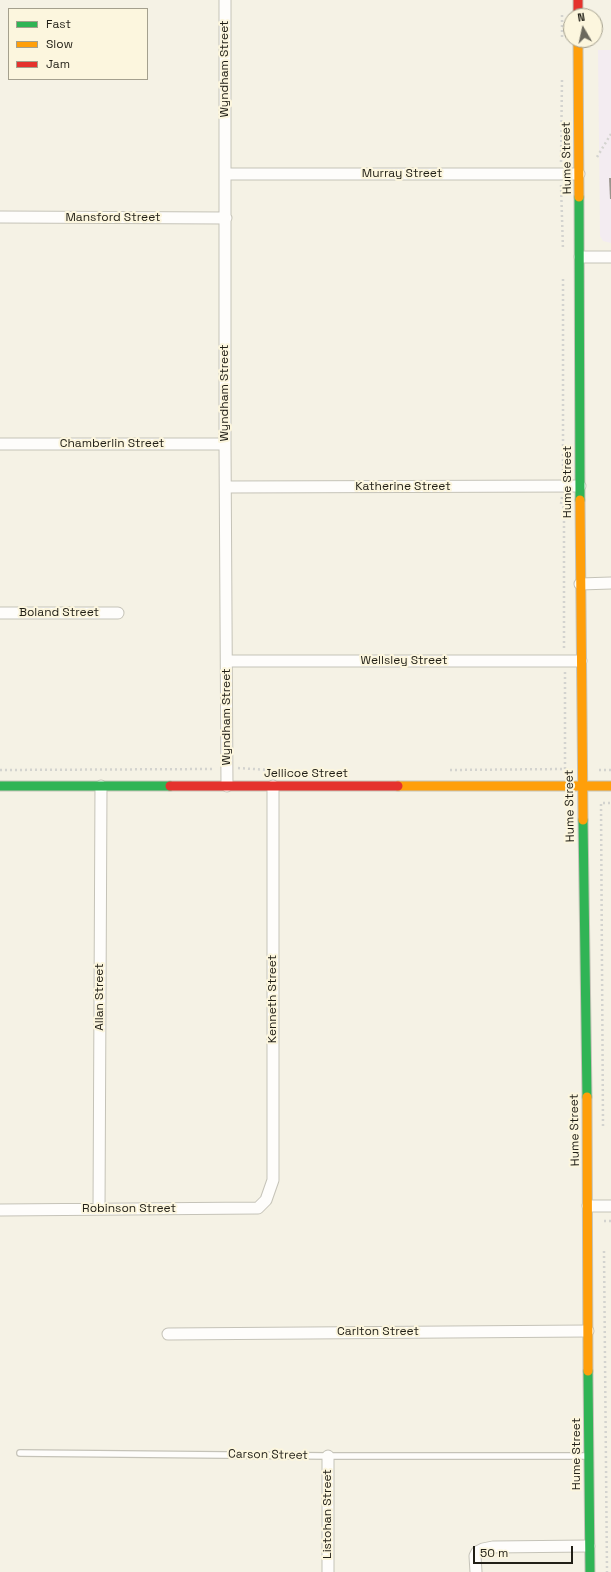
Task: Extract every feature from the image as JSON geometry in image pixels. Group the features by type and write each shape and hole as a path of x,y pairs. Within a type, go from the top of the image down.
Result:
{"street":[{"name":"Wyndham Street","path":"225,0 227,786"},
{"name":"Hume Street","path":"578,48 580,584 588,1206 590,1572"},
{"name":"Murray Street","path":"226,174 579,174"},
{"name":"Mansford Street","path":"0,217 226,218"},
{"path":"580,257 611,257"},
{"name":"Chamberlin Street","path":"0,444 225,444"},
{"name":"Katherine Street","path":"226,487 580,486"},
{"path":"580,584 611,583"},
{"name":"Boland Street","path":"0,613 118,613"},
{"name":"Wellsley Street","path":"227,661 581,661"},
{"name":"Jellicoe Street","path":"0,786 611,786"},
{"name":"Allan Street","path":"99,1209 101,786"},
{"name":"Kenneth Street","path":"258,1208 266,1200 273,1180 272,786"},
{"path":"588,1206 611,1206"},
{"name":"Robinson Street","path":"0,1210 258,1208"},
{"name":"Carlton Street","path":"168,1334 588,1331"},
{"name":"Listohan Street","path":"328,1456 328,1572"},
{"path":"476,1572 475,1556 477,1552 483,1549 493,1547 589,1546"}],"lane":[{"name":"Carson Street","path":"20,1453 328,1456 589,1456"}],"path":[{"path":"562,8 562,46"},
{"path":"562,77 561,174 563,258"},
{"path":"597,157 611,134"},
{"path":"447,770 565,769 564,508 561,504 563,486 563,274"},
{"path":"0,770 227,768 272,770"},
{"path":"599,770 611,770"},
{"path":"601,803 611,804"},
{"path":"604,1221 611,1221"}],"shaded area":[{"path":"598,50 611,50 611,243 603,241 600,236"}],"building":[{"path":"609,178 611,178 611,199 610,199"}],"traffic: fast":[{"path":"579,197 580,500"},
{"path":"0,786 170,786"},
{"path":"583,820 587,1097"},
{"path":"588,1371 590,1572"}],"traffic: slow":[{"path":"578,48 579,197"},
{"path":"580,500 583,820"},
{"path":"398,786 611,786"},
{"path":"587,1097 588,1371"}],"traffic: jam":[{"path":"578,0 578,8"},
{"path":"170,786 398,786"}]}
